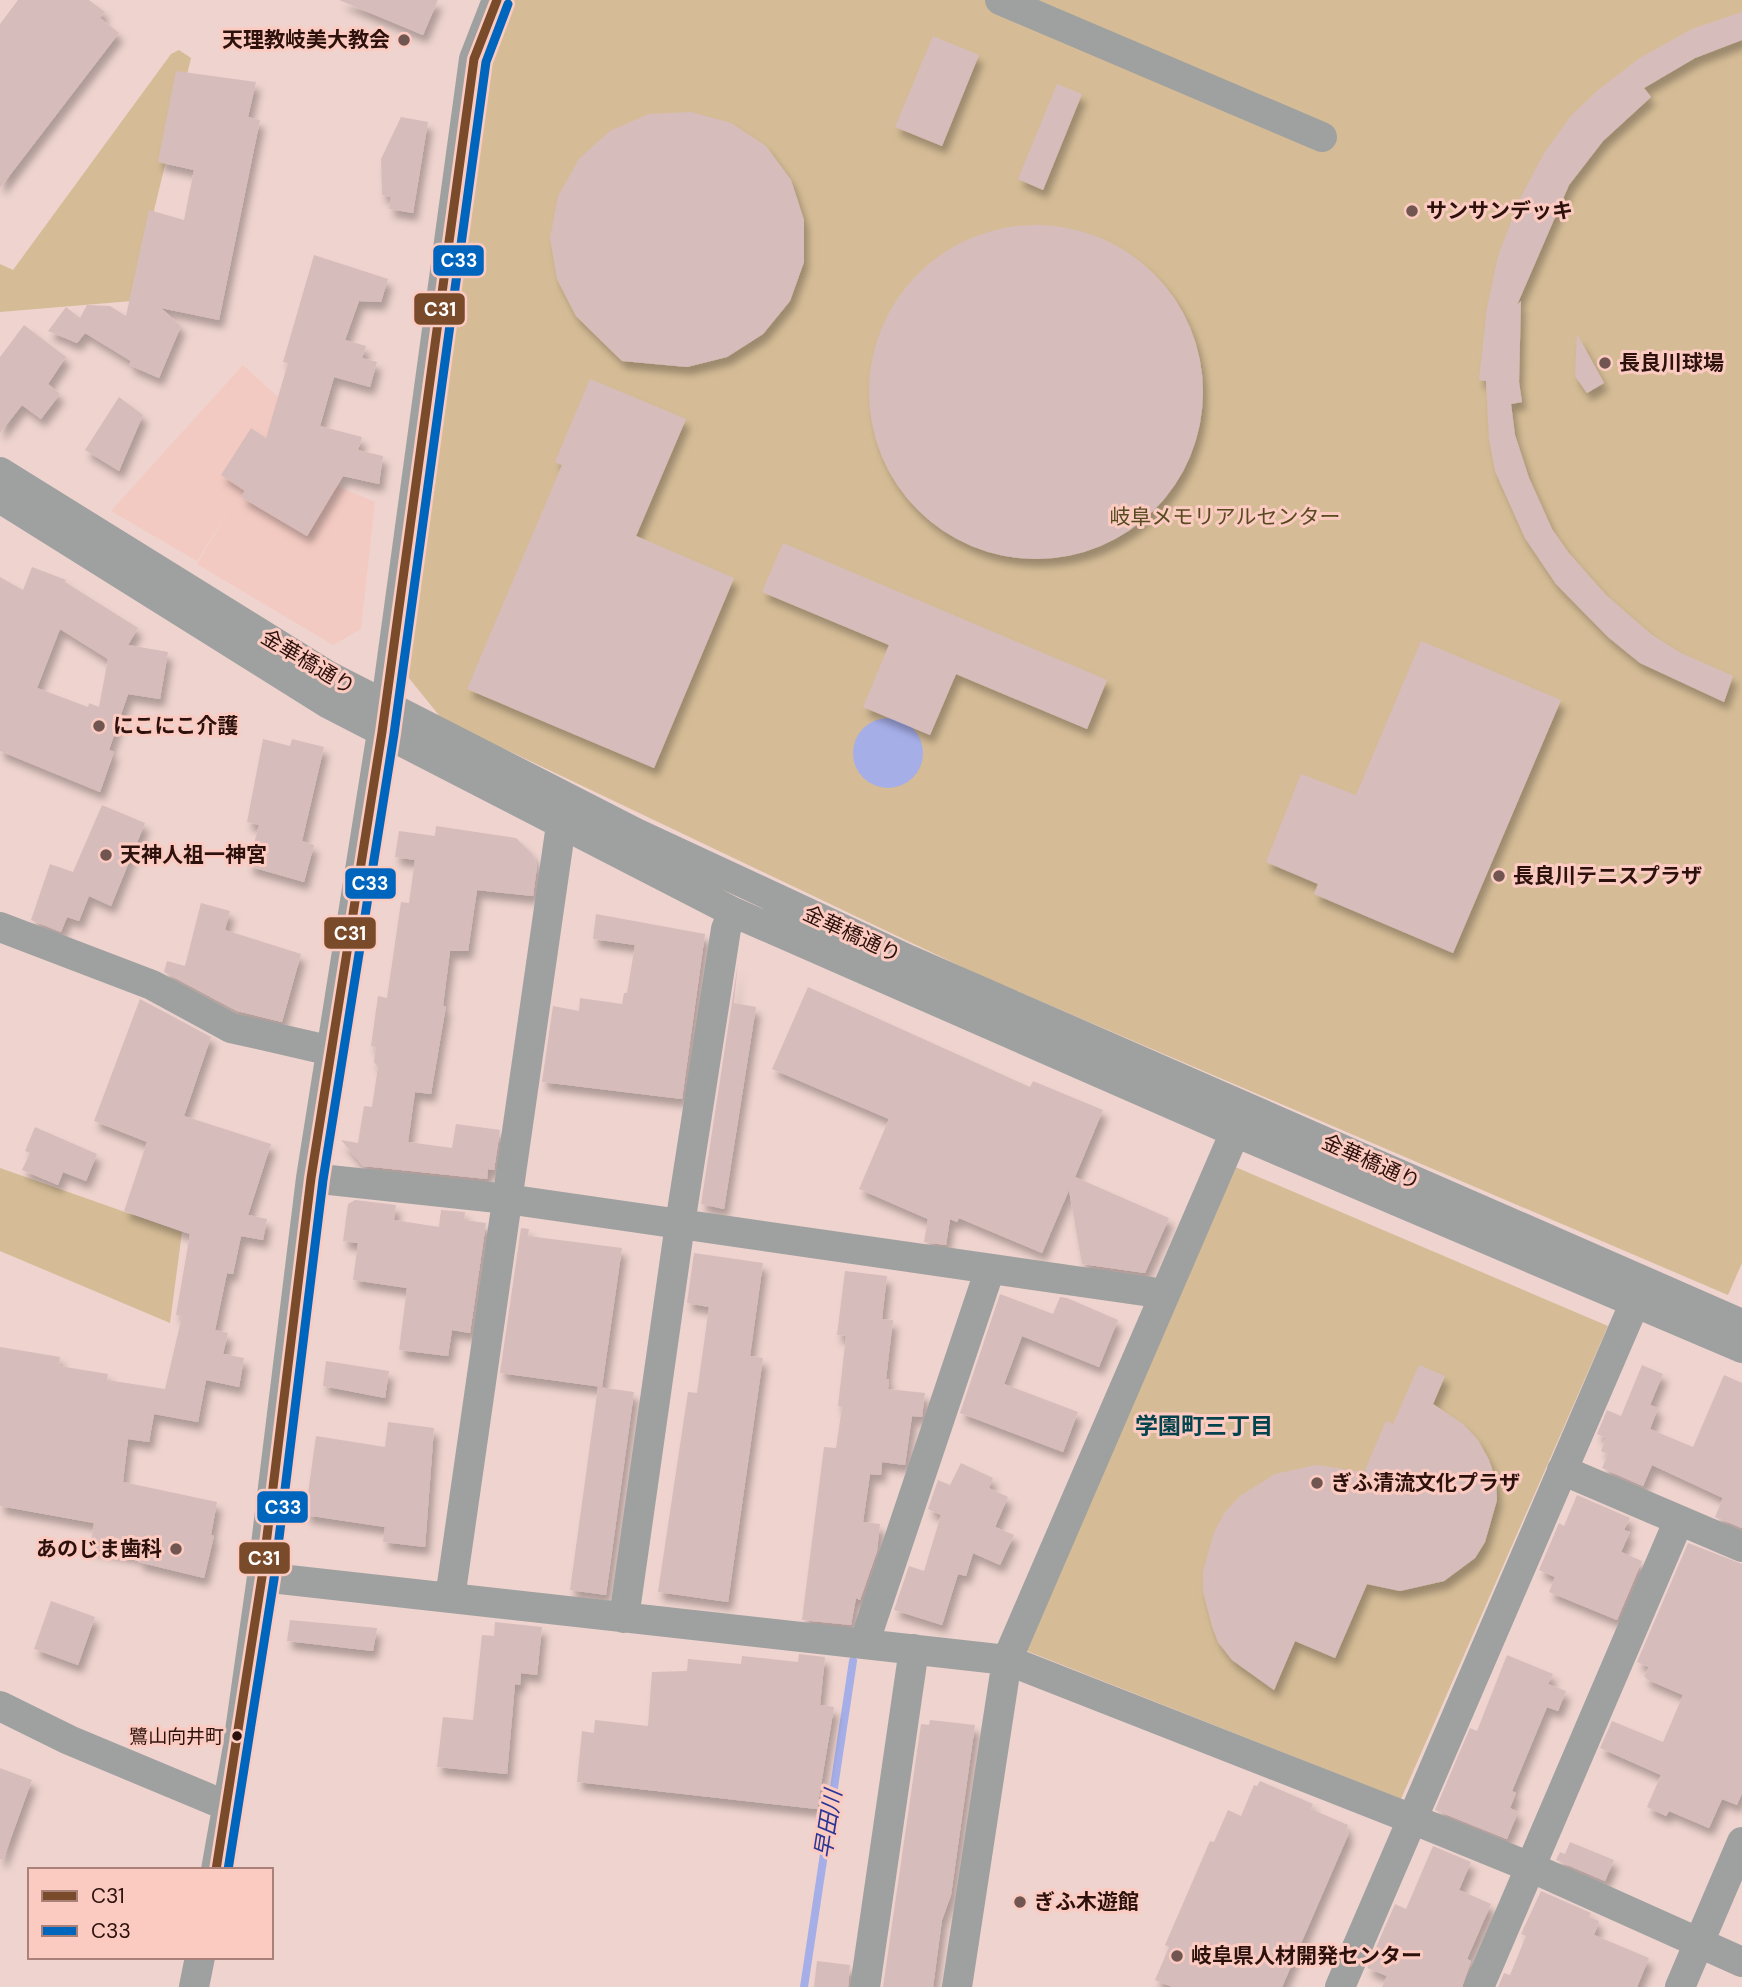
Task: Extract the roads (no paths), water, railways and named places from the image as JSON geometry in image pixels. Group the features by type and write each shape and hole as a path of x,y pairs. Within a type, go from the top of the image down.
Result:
{"street":[{"path":"216,1868 262,1577 312,1178 384,720 474,59 498,0"},
{"path":"1000,0 1322,137"},
{"name":"金華橋通り","path":"0,471 327,676 384,720 561,825 733,912 1235,1132 1742,1348"},
{"name":"金華橋通り","path":"0,498 329,704 384,720 909,960 1739,1313"},
{"path":"450,1598 561,825"},
{"path":"624,1618 680,1224 726,929 733,912"},
{"path":"0,927 152,985 231,1028 332,1051"},
{"path":"957,1987 1007,1660 1235,1132"},
{"path":"312,1178 507,1199 1165,1294"},
{"path":"864,1644 990,1269"},
{"path":"1339,1987 1634,1303"},
{"path":"1562,1470 1742,1547"},
{"path":"1479,1987 1679,1520"},
{"path":"262,1577 1007,1660 1530,1867 1742,1962"},
{"path":"865,1987 914,1649"},
{"path":"0,1706 69,1740 227,1806"},
{"path":"1680,1987 1742,1842"},
{"path":"194,1987 200,1959"}],"water":[{"path":"888,718 913,728 923,753 913,778 888,788 863,778 853,753 863,728"}],"waterway":[{"name":"早田川","path":"804,1987 853,1661"}],"place":[{"name":"天理教岐美大教会","path":"404,40"},
{"name":"サンサンデッキ","path":"1412,211"},
{"name":"長良川球場","path":"1605,363"},
{"name":"にこにこ介護","path":"99,726"},
{"name":"天神人祖一神宮","path":"106,855"},
{"name":"長良川テニスプラザ","path":"1499,876"},
{"name":"ぎふ清流文化プラザ","path":"1317,1483"},
{"name":"あのじま歯科","path":"176,1549"},
{"name":"鷺山向井町","path":"237,1736"},
{"name":"ぎふ木遊館","path":"1020,1902"},
{"name":"岐阜県人材開発センター","path":"1177,1956"}],"district":[{"name":"学園町三丁目","path":"1204,1426"}],"park label":[{"name":"岐阜メモリアルセンター","path":"1225,517"}]}
